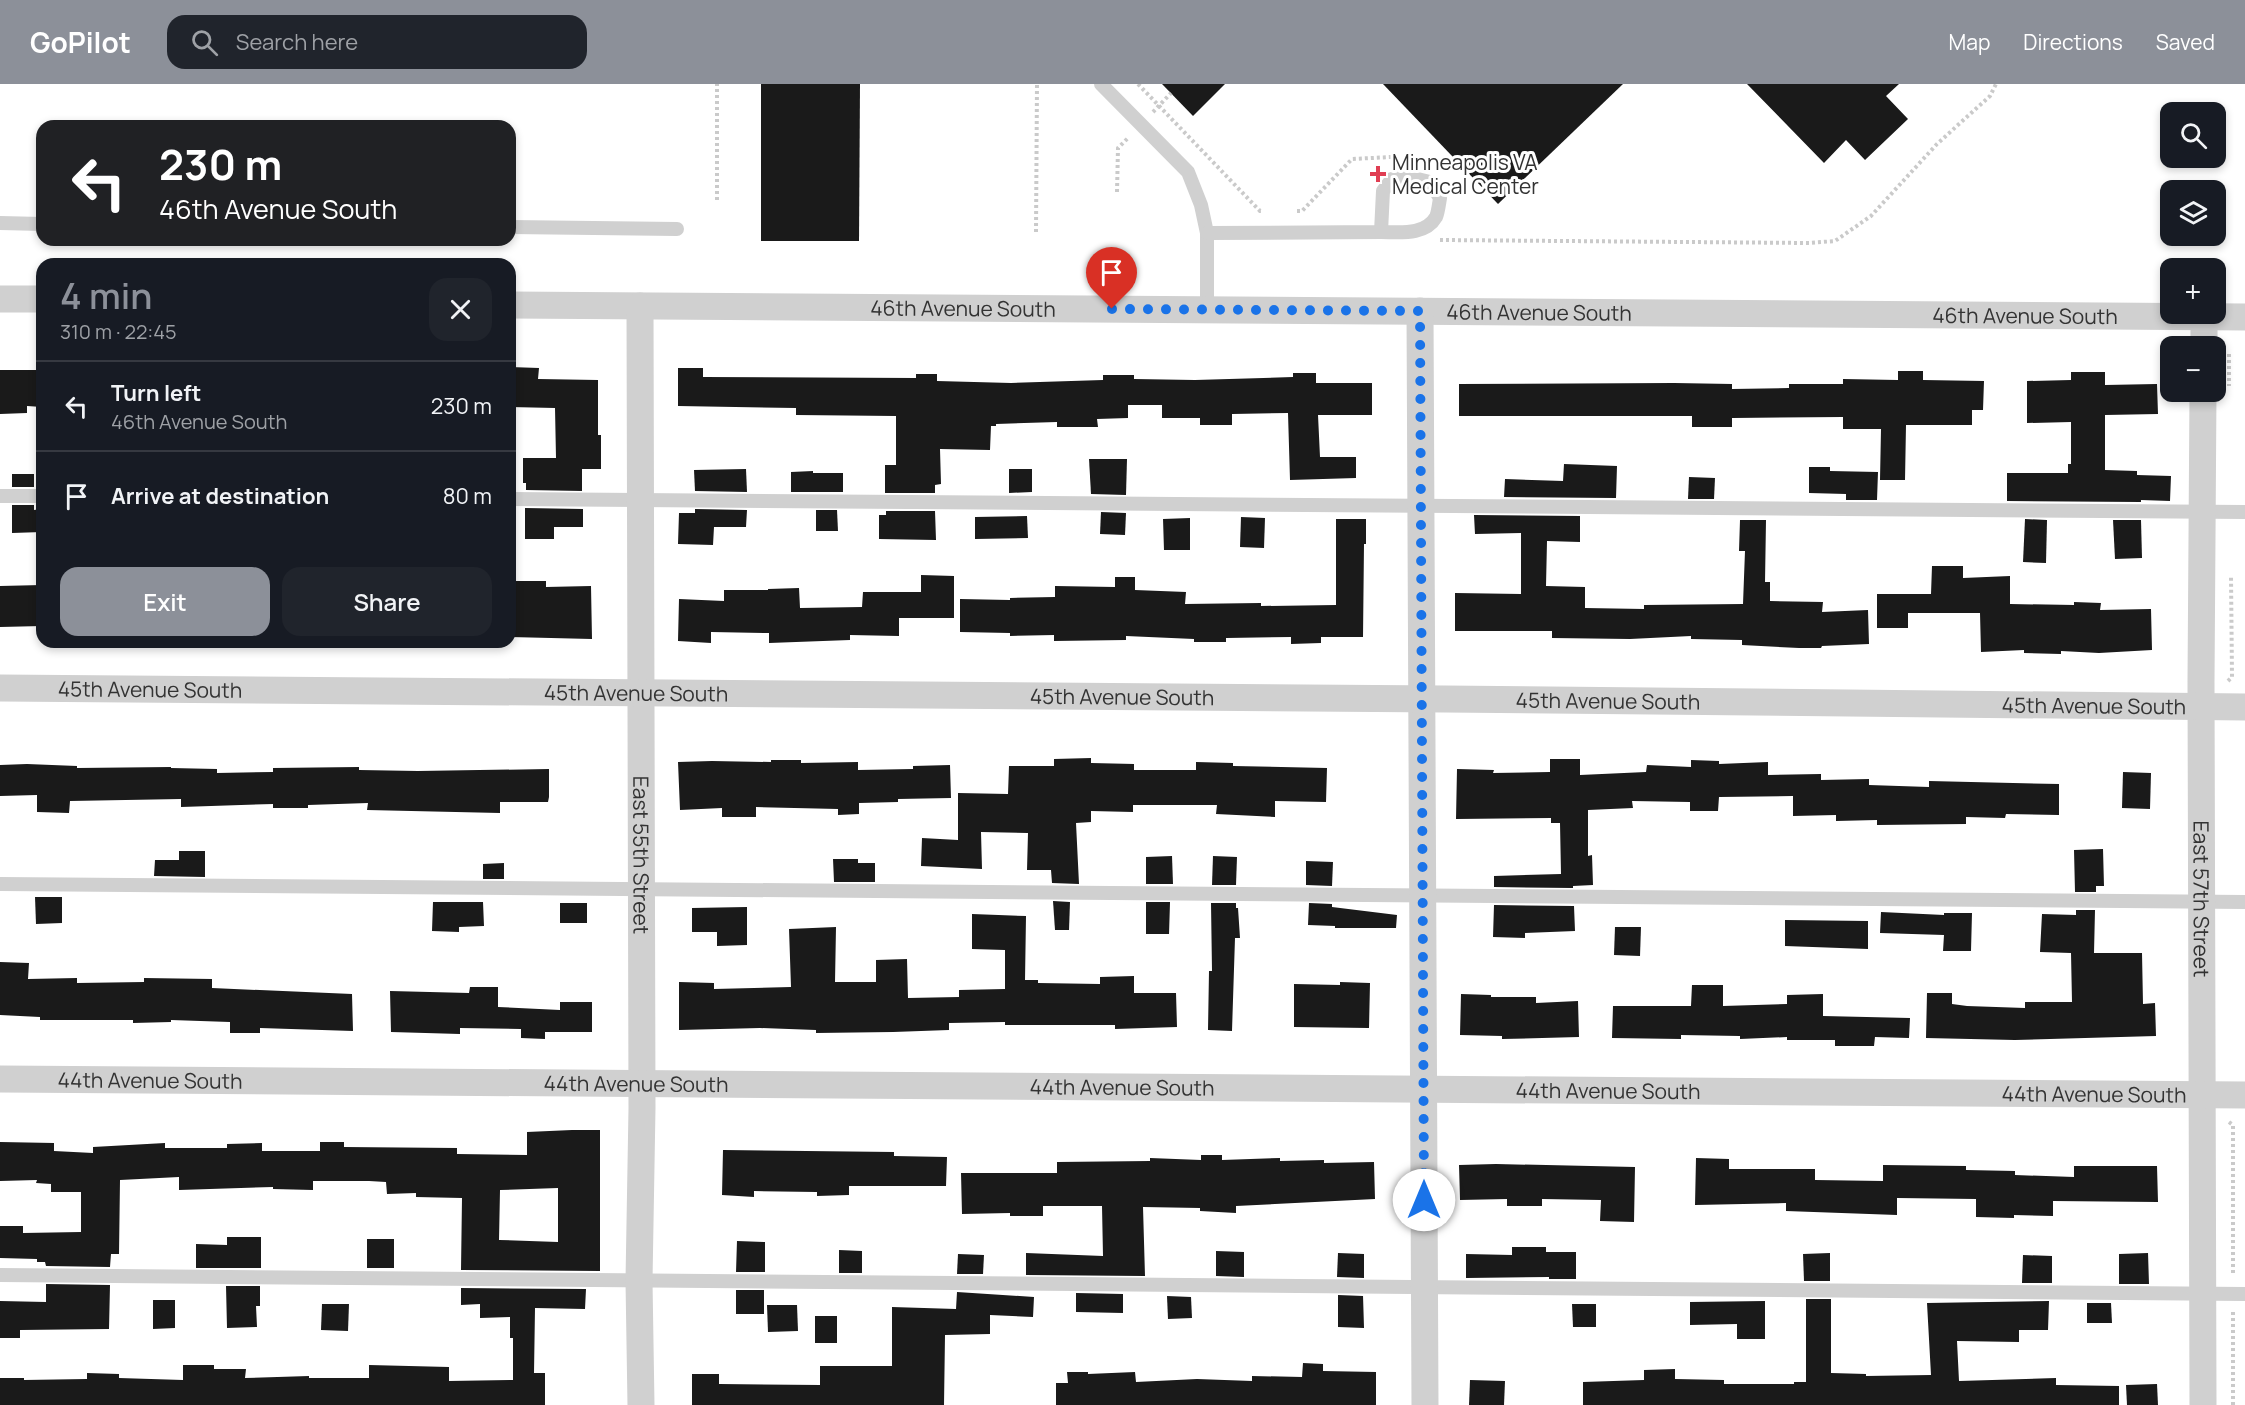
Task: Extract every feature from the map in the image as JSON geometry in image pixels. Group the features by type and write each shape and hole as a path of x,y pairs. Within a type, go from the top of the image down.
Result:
{"street":[{"path":"0,299 36,299"},
{"name":"46th Avenue South","path":"516,304 2160,316"},
{"name":"East 55th Street","path":"640,306 642,1084 639,1281 641,1405"},
{"path":"1420,311 1425,1405"},
{"name":"46th Avenue South","path":"2226,317 2245,317"},
{"name":"East 57th Street","path":"2203,402 2201,513 2203,1405"},
{"name":"45th Avenue South","path":"0,688 2245,707"},
{"name":"44th Avenue South","path":"0,1079 2245,1095"}],"lane":[{"path":"1101,84 1188,172 1201,205 1207,233 1207,310"},
{"path":"1207,233 1382,232 1421,230 1436,218 1440,198 1430,182 1409,177 1392,179 1383,191 1382,232"},
{"path":"0,223 36,224"},
{"path":"516,227 677,228"},
{"path":"0,496 36,496"},
{"path":"516,499 2245,512"},
{"path":"0,884 612,889 641,887 2245,902"},
{"path":"0,1275 2239,1294"}],"path":[{"path":"717,84 717,200"},
{"path":"1036,232 1037,84"},
{"path":"1138,84 1260,211 1270,211"},
{"path":"1443,233 1436,240 1809,243 1835,241 1871,216 1937,144 1990,96 1996,84"},
{"path":"1291,211 1302,211 1352,159 1397,157"},
{"path":"2226,1120 2233,1125 2239,1294 2233,1405"}],"building":[{"path":"761,84 860,84 859,241 761,241"},
{"path":"1162,84 1225,84 1193,116"},
{"path":"1383,84 1623,84 1498,204"},
{"path":"1747,84 1899,84 1886,96 1908,119 1865,160 1846,140 1824,163"},
{"path":"516,367 539,368 538,379 598,380 598,435 601,435 601,469 582,469 582,491 526,490 526,483 523,483 523,458 556,458 555,408 516,407"},
{"path":"678,368 703,368 703,377 916,378 916,374 937,374 937,381 1011,383 1103,380 1103,375 1134,375 1134,379 1195,380 1293,377 1293,373 1316,373 1316,383 1372,383 1372,415 1318,415 1320,457 1356,457 1356,478 1290,480 1288,413 1232,414 1232,425 1200,425 1200,418 1162,418 1162,405 1128,405 1128,418 1097,419 1098,427 1057,427 1057,422 996,424 996,426 991,426 990,450 940,449 941,484 935,485 935,493 885,493 885,465 896,465 896,416 796,415 796,408 678,406"},
{"path":"0,370 36,370 36,407 27,406 27,413 0,414"},
{"path":"1898,371 1923,371 1923,380 1984,381 1983,410 1972,410 1972,425 1906,425 1905,480 1880,480 1881,429 1843,429 1843,417 1732,418 1732,427 1692,427 1692,416 1459,416 1459,384 1674,383 1732,384 1732,389 1789,388 1789,384 1843,384 1843,379 1898,380"},
{"path":"2071,372 2105,372 2105,385 2157,384 2158,414 2105,415 2105,470 2137,471 2137,475 2171,476 2170,501 2007,501 2007,473 2068,473 2068,464 2071,464 2071,422 2027,423 2027,381 2071,380"},
{"path":"1089,459 1127,459 1126,495 1091,494"},
{"path":"1564,464 1617,466 1616,498 1504,497 1505,479 1563,481"},
{"path":"1809,467 1830,467 1830,471 1878,472 1877,500 1846,500 1846,494 1809,493"},
{"path":"746,469 747,492 695,491 694,470"},
{"path":"1009,469 1032,469 1032,492 1009,493"},
{"path":"813,471 813,473 843,473 843,492 791,492 791,472"},
{"path":"12,474 34,474 34,487 12,487"},
{"path":"1689,477 1715,478 1714,499 1688,499"},
{"path":"12,505 34,505 36,532 12,533"},
{"path":"525,508 583,509 583,527 554,527 554,539 525,539"},
{"path":"695,509 747,510 746,527 714,527 713,545 678,544 679,513 695,513"},
{"path":"816,510 837,510 838,531 816,531"},
{"path":"886,511 935,511 936,540 879,539 879,515 886,515"},
{"path":"1101,512 1126,513 1125,535 1100,534"},
{"path":"1474,515 1580,516 1580,542 1547,541 1546,586 1585,587 1585,608 1644,609 1644,605 1743,604 1745,551 1739,551 1740,520 1766,520 1765,582 1770,582 1770,601 1823,602 1822,612 1868,610 1869,644 1799,648 1742,645 1742,640 1691,639 1691,636 1630,639 1552,638 1552,631 1455,631 1455,593 1521,594 1521,533 1475,534"},
{"path":"1027,516 1028,538 975,539 975,517"},
{"path":"1241,517 1265,518 1264,548 1240,547"},
{"path":"1190,518 1190,550 1164,550 1163,519"},
{"path":"1336,519 1366,519 1363,637 1321,637 1321,643 1291,644 1291,637 1226,638 1226,642 1194,642 1194,639 1126,636 1126,640 1054,641 1054,635 1010,636 1010,633 960,632 960,599 1010,600 1010,598 1055,597 1055,586 1115,587 1115,577 1135,577 1135,590 1186,592 1185,604 1336,605"},
{"path":"2025,519 2047,520 2046,563 2023,562"},
{"path":"2113,520 2141,520 2142,558 2115,559"},
{"path":"1932,566 1963,566 1963,578 2010,576 2010,604 2074,605 2074,602 2101,603 2100,610 2151,609 2152,650 2099,653 2061,651 2061,654 2024,653 2024,650 1981,652 1980,613 1908,613 1908,628 1877,628 1877,594 1931,594"},
{"path":"921,575 954,576 954,618 899,618 899,636 850,635 850,640 769,643 769,633 711,632 711,643 678,641 679,599 724,601 724,590 799,588 800,608 862,607 863,592 921,592"},
{"path":"516,581 546,581 546,587 591,586 592,639 516,637"},
{"path":"36,585 36,626 0,627 0,586"},
{"path":"1091,758 1091,763 1134,764 1134,770 1196,770 1196,762 1233,763 1233,766 1327,768 1326,802 1275,801 1275,817 1216,814 1217,805 1133,805 1133,812 1091,811 1091,822 1076,823 1079,884 1052,883 1051,870 1027,870 1028,833 981,832 982,869 921,866 922,838 958,840 958,793 1008,794 1009,766 1054,766 1054,759"},
{"path":"1550,759 1580,759 1580,775 1646,772 1647,765 1691,767 1691,760 1719,761 1719,764 1768,762 1768,775 1821,774 1821,780 1869,779 1869,785 1929,787 1929,781 2059,784 2059,815 2006,814 2005,818 1966,817 1966,824 1877,825 1877,820 1836,821 1836,815 1793,816 1793,796 1719,797 1718,811 1690,811 1690,802 1632,801 1633,808 1588,810 1588,856 1592,855 1593,885 1573,886 1573,888 1494,887 1494,876 1561,874 1560,823 1551,823 1551,818 1456,819 1457,769 1494,770 1493,773 1550,772"},
{"path":"771,760 801,760 801,763 858,762 858,770 913,769 913,766 950,765 951,798 898,799 898,802 859,803 859,814 838,815 838,809 756,807 756,817 722,817 722,808 680,810 678,762 771,762"},
{"path":"0,765 77,766 77,768 217,769 217,773 273,772 273,768 359,767 359,770 418,771 549,769 549,797 548,802 500,802 500,813 367,810 368,803 308,805 308,808 273,808 273,804 181,807 181,799 70,801 69,813 37,812 37,795 0,796"},
{"path":"2123,772 2151,773 2150,809 2122,808"},
{"path":"2103,849 2104,886 2096,886 2096,892 2075,892 2074,850"},
{"path":"179,851 205,851 205,877 154,876 155,860 179,860"},
{"path":"1172,856 1173,884 1146,884 1146,857"},
{"path":"1213,856 1237,857 1236,885 1212,885"},
{"path":"833,859 858,859 858,863 875,863 875,882 834,882"},
{"path":"1306,861 1333,862 1332,886 1306,885"},
{"path":"504,863 504,879 483,879 483,864"},
{"path":"35,897 62,897 62,923 36,924"},
{"path":"1053,901 1070,902 1069,930 1055,930"},
{"path":"433,902 483,902 484,926 459,927 459,932 432,931"},
{"path":"1146,902 1170,902 1169,934 1146,934"},
{"path":"560,903 587,903 587,923 560,923"},
{"path":"1211,903 1236,903 1236,908 1238,908 1240,938 1235,938 1232,1031 1208,1030 1209,971 1212,971"},
{"path":"1309,903 1332,904 1332,907 1397,915 1396,928 1335,928 1335,926 1308,925"},
{"path":"1494,905 1574,906 1575,931 1525,933 1525,938 1493,937"},
{"path":"747,907 747,945 717,946 717,932 692,932 692,908"},
{"path":"2076,910 2095,910 2094,953 2142,953 2143,1004 2155,1003 2156,1036 2015,1040 1926,1038 1927,993 1952,993 1952,1004 1967,1006 2025,1008 2025,1002 2072,1002 2071,953 2040,952 2042,914 2076,915"},
{"path":"1881,912 1944,915 1944,913 1972,913 1971,951 1943,951 1944,935 1880,933"},
{"path":"972,914 1026,916 1025,980 1038,980 1038,983 1100,984 1100,977 1134,976 1134,993 1176,993 1177,1027 1115,1029 1115,1025 1005,1025 1005,1022 949,1023 949,1030 893,1032 816,1033 816,1030 760,1028 679,1030 679,982 714,983 714,989 791,987 789,929 836,927 835,982 876,982 876,960 907,959 908,998 959,997 959,990 1005,989 1005,950 972,949"},
{"path":"1785,920 1868,921 1868,949 1785,946"},
{"path":"1615,927 1641,927 1640,956 1614,955"},
{"path":"0,962 29,963 28,979 77,978 77,983 144,982 144,978 212,979 212,988 352,994 353,1031 260,1028 260,1033 230,1033 230,1022 171,1020 171,1022 133,1023 133,1020 40,1020 40,1017 0,1015"},
{"path":"1340,982 1370,983 1369,1028 1294,1027 1294,984 1340,985"},
{"path":"1692,985 1723,985 1723,1006 1787,1004 1787,995 1823,994 1823,1016 1910,1018 1909,1038 1875,1037 1874,1046 1835,1046 1835,1040 1787,1040 1787,1037 1740,1039 1740,1036 1681,1035 1681,1039 1612,1038 1613,1006 1691,1006"},
{"path":"470,987 498,987 498,1007 560,1010 560,1002 592,1002 592,1032 545,1032 545,1039 521,1038 521,1029 460,1028 460,1034 391,1032 390,991 469,993"},
{"path":"1461,994 1536,997 1536,1003 1578,1001 1579,1037 1502,1039 1502,1036 1460,1035"},
{"path":"600,1130 600,1271 461,1270 462,1198 416,1197 416,1193 387,1194 386,1182 369,1181 313,1181 313,1190 273,1189 273,1187 179,1190 179,1177 120,1180 119,1254 111,1254 110,1267 46,1266 45,1262 37,1262 37,1259 0,1258 0,1226 23,1226 23,1233 81,1232 81,1192 51,1192 51,1184 36,1183 37,1180 0,1181 0,1142 54,1143 54,1151 93,1153 93,1147 165,1143 165,1148 227,1148 227,1144 262,1143 262,1151 320,1151 320,1142 344,1142 344,1147 457,1148 457,1154 527,1155 527,1132","holes":["558,1188 558,1242 499,1240 500,1190"]},
{"path":"723,1150 894,1152 894,1156 947,1157 946,1186 849,1186 849,1195 817,1196 817,1192 754,1191 754,1197 722,1195"},
{"path":"1201,1155 1222,1155 1222,1160 1280,1158 1280,1161 1324,1160 1324,1163 1374,1162 1375,1199 1236,1206 1236,1213 1200,1211 1200,1208 1143,1207 1145,1276 1026,1275 1026,1253 1103,1256 1102,1206 1043,1206 1043,1216 1010,1216 1010,1213 962,1214 961,1173 1057,1173 1057,1162 1150,1161 1150,1158 1201,1160"},
{"path":"1696,1158 1729,1159 1729,1169 1815,1169 1815,1180 1883,1181 1883,1165 1966,1166 1966,1170 2015,1171 2015,1175 2074,1177 2074,1166 2157,1166 2158,1202 2053,1201 2053,1216 2014,1215 2014,1218 1976,1217 1976,1199 1897,1198 1897,1215 1786,1211 1786,1203 1695,1205"},
{"path":"1459,1165 1635,1167 1634,1222 1600,1221 1601,1200 1542,1199 1542,1206 1507,1206 1507,1199 1460,1200"},
{"path":"227,1237 261,1237 261,1268 196,1268 196,1244 227,1245"},
{"path":"367,1239 394,1239 394,1268 367,1268"},
{"path":"737,1241 765,1242 765,1272 736,1272"},
{"path":"1512,1247 1546,1247 1546,1252 1576,1252 1576,1279 1466,1278 1466,1254 1512,1255"},
{"path":"839,1250 862,1251 862,1273 839,1273"},
{"path":"1216,1251 1244,1252 1244,1277 1216,1276"},
{"path":"1338,1253 1364,1254 1364,1278 1337,1277"},
{"path":"1830,1253 1830,1281 1804,1281 1803,1254"},
{"path":"2148,1253 2149,1284 2119,1284 2119,1254"},
{"path":"958,1254 984,1255 983,1274 957,1274"},
{"path":"2023,1255 2052,1256 2052,1283 2022,1283"},
{"path":"46,1284 110,1285 109,1329 20,1330 20,1338 0,1338 0,1301 46,1302"},
{"path":"226,1286 260,1286 260,1306 256,1306 257,1327 227,1328"},
{"path":"461,1288 586,1289 585,1309 535,1308 534,1373 545,1373 545,1405 0,1405 0,1378 87,1379 87,1373 119,1374 119,1378 183,1380 183,1365 214,1365 214,1369 246,1369 245,1378 309,1376 309,1378 369,1378 369,1365 449,1367 449,1381 513,1380 513,1338 510,1338 510,1317 480,1318 480,1304 461,1305"},
{"path":"736,1290 764,1290 764,1314 736,1314"},
{"path":"957,1292 1034,1297 1033,1317 990,1315 990,1334 945,1335 944,1405 692,1405 692,1374 719,1374 719,1384 820,1385 820,1366 892,1366 892,1307 956,1309"},
{"path":"1076,1293 1123,1294 1123,1313 1076,1312"},
{"path":"1338,1295 1363,1296 1364,1328 1338,1327"},
{"path":"1167,1296 1191,1297 1192,1318 1168,1319"},
{"path":"1806,1299 1831,1299 1831,1373 1866,1374 1866,1376 1931,1375 1927,1303 2049,1301 2048,1330 2019,1330 2019,1342 1957,1341 1959,1381 2056,1378 2056,1385 2119,1386 2119,1405 1583,1405 1583,1382 1644,1380 1644,1370 1675,1369 1675,1379 1724,1380 1724,1384 1806,1382"},
{"path":"153,1300 175,1300 175,1328 153,1329"},
{"path":"1765,1301 1765,1339 1737,1339 1737,1324 1690,1325 1690,1302"},
{"path":"2087,1303 2111,1303 2112,1323 2087,1323"},
{"path":"322,1304 349,1304 348,1331 321,1330"},
{"path":"1572,1304 1596,1304 1596,1327 1573,1327"},
{"path":"767,1305 797,1305 798,1331 768,1332"},
{"path":"815,1316 837,1316 837,1343 815,1343"},
{"path":"1303,1363 1323,1364 1323,1371 1376,1372 1376,1405 1056,1405 1056,1383 1068,1383 1067,1372 1088,1372 1088,1374 1135,1372 1136,1382 1197,1379 1252,1381 1252,1376 1302,1377"},
{"path":"1470,1380 1505,1381 1504,1405 1469,1405"},
{"path":"2157,1384 2158,1405 2127,1405 2126,1385"}],"place":[{"name":"Minneapolis VA Medical Center","path":"1378,174"}],"route":[{"path":"1112,309 1420,311 1424,1200"}]}
